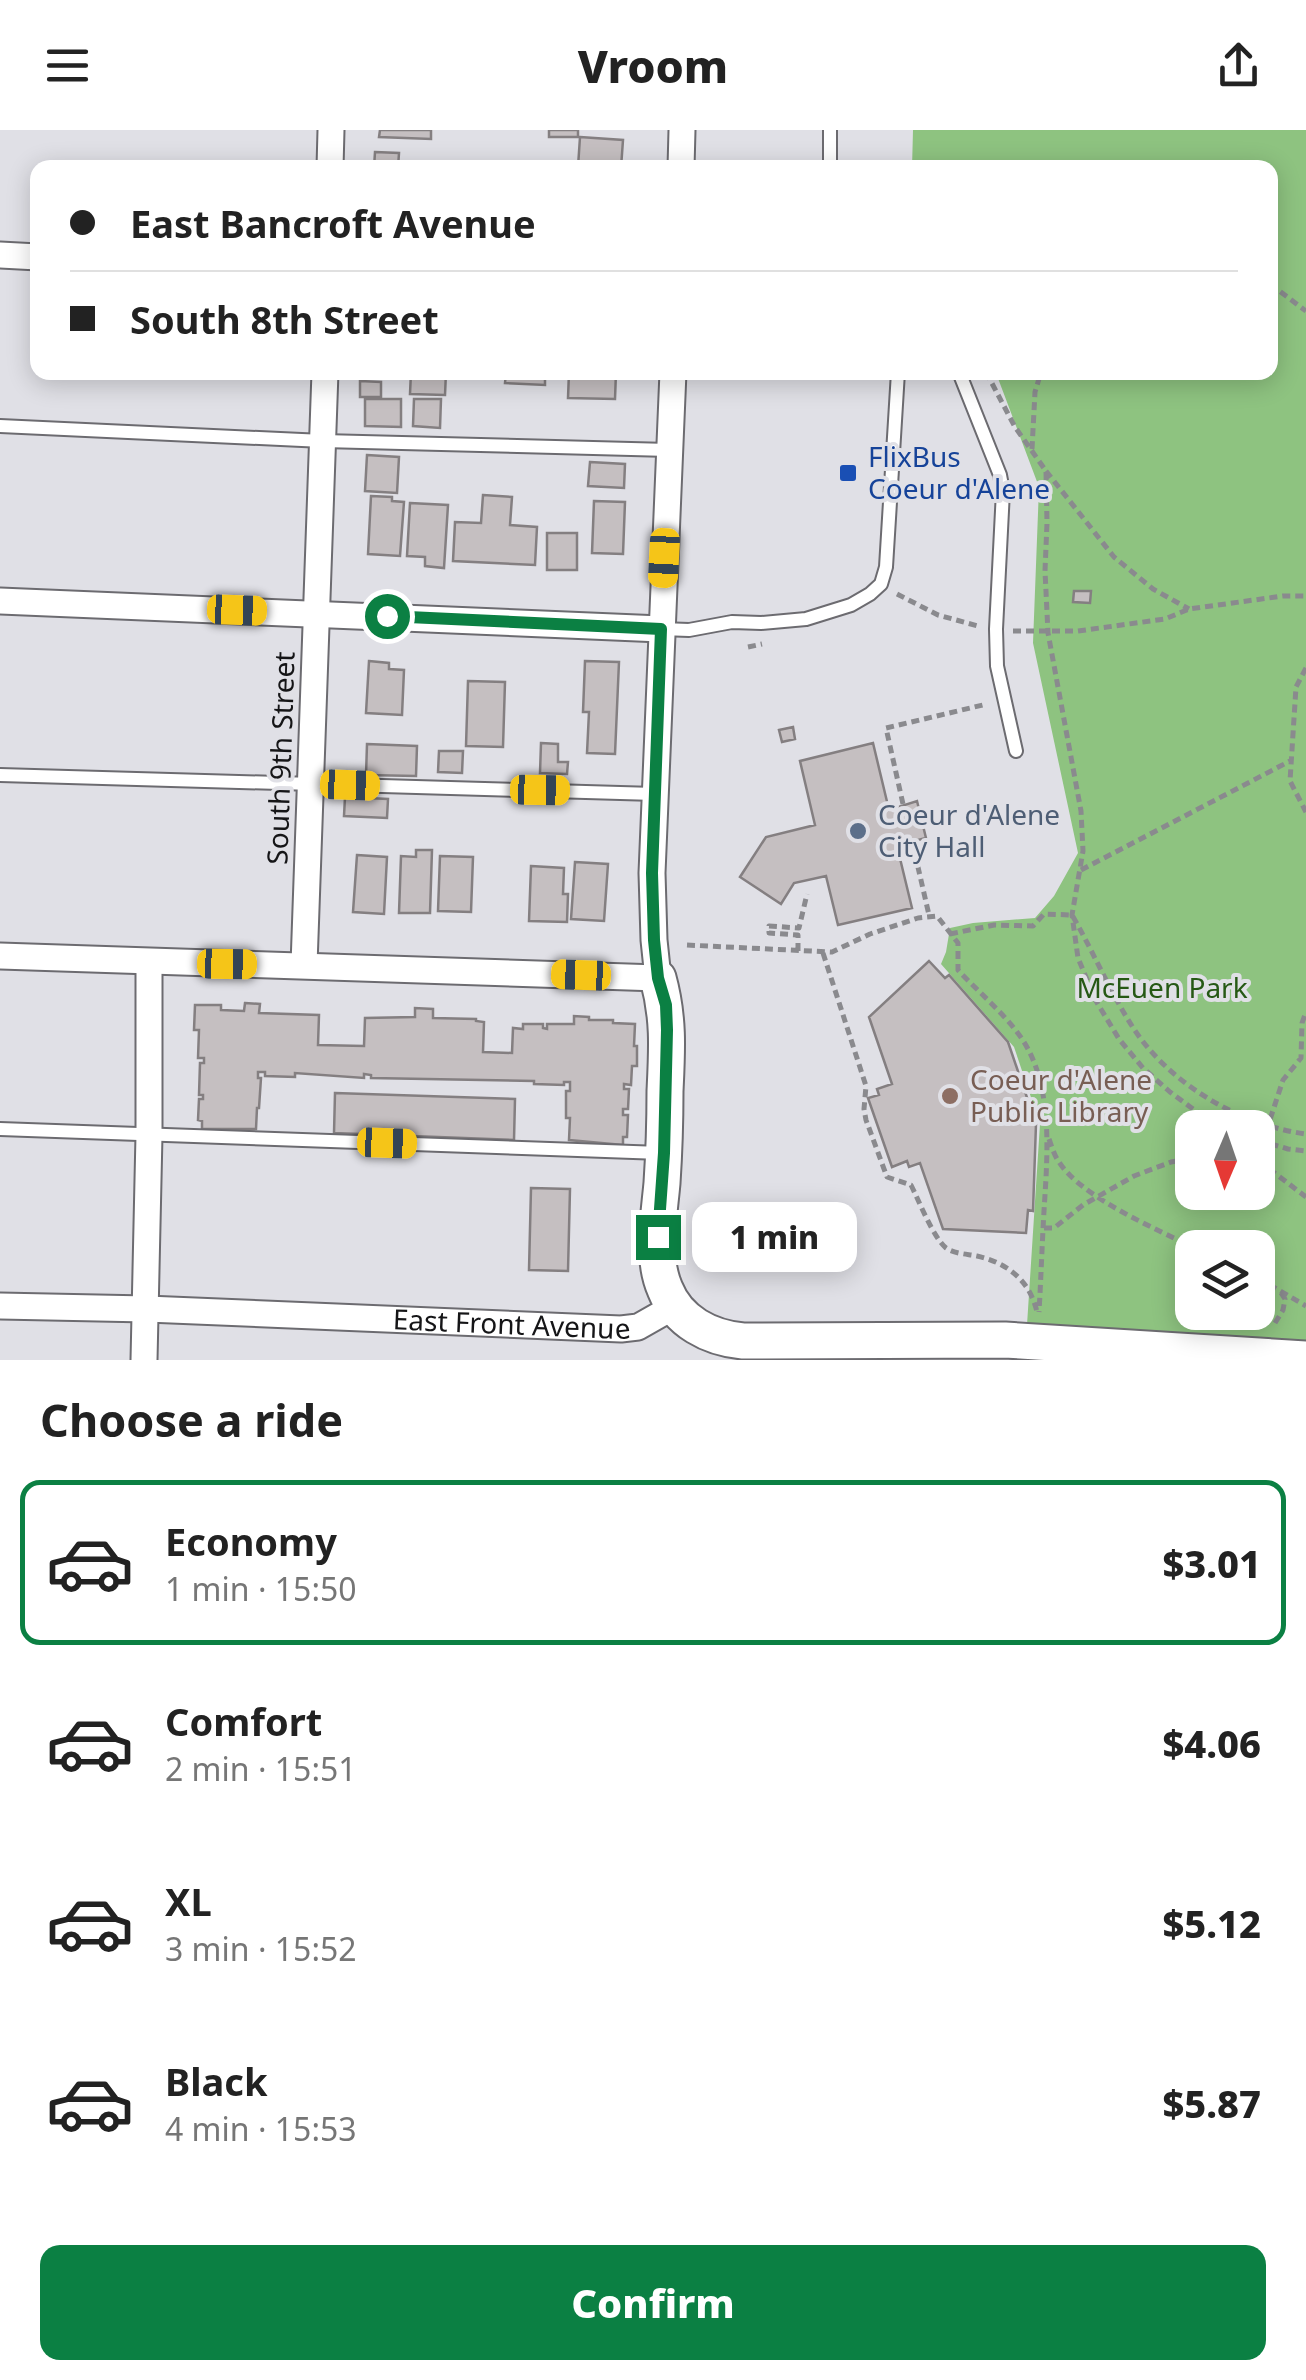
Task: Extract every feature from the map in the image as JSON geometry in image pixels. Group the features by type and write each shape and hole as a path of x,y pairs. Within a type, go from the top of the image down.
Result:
{"street":[{"path":"330,160 331,130"},
{"path":"681,160 682,130"},
{"path":"0,256 30,257"},
{"name":"South 9th Street","path":"304,965 325,380"},
{"path":"672,380 652,873 654,940 667,1030 658,1237 658,1267 666,1293 697,1328 726,1339 1306,1360"},
{"path":"0,601 661,629"},
{"path":"0,956 658,978"},
{"path":"144,1360 149,962"},
{"name":"East Front Avenue","path":"0,1306 621,1329 649,1322 675,1306"}],"lane":[{"path":"830,130 830,160"},
{"path":"661,629 689,630 732,622 806,618 852,604 880,584 886,568 898,380"},
{"path":"962,380 1000,474 1003,491 997,666 1016,750"},
{"path":"0,426 323,441 669,450"},
{"path":"0,775 655,794"},
{"path":"0,1129 664,1153"}],"path":[{"path":"1278,290 1306,312"},
{"path":"990,380 1032,452 1114,557 1153,589 1189,609"},
{"path":"1032,452 1038,380"},
{"path":"1046,471 1048,633 1081,811 1083,851 1072,915 1078,958 1096,1001 1119,1039 1143,1068 1194,1110"},
{"path":"889,604 898,593 938,615 981,626"},
{"path":"1012,631 1078,632 1165,619 1189,609 1306,596"},
{"path":"748,647 767,642"},
{"path":"1306,668 1296,687 1290,781 1306,812"},
{"path":"903,804 886,728 1004,700"},
{"path":"1080,870 1292,760"},
{"path":"912,841 929,915"},
{"path":"798,950 798,934 769,933 770,926 798,928 806,894"},
{"path":"950,934 994,925 1033,926 1044,914 1072,915"},
{"path":"687,945 832,952 870,934 929,915 937,916 958,943 958,970 1013,1028 1030,1052 1039,1082 1047,1134 1039,1320 1033,1293 1012,1272 995,1260 952,1251 942,1244 911,1185 887,1177 866,1120 866,1086 822,952"},
{"path":"1072,915 1133,1029 1179,1078 1231,1110"},
{"path":"1273,1110 1283,1080 1304,1058 1302,1022 1306,1012"},
{"path":"1275,1127 1306,1134"},
{"path":"1047,1134 1057,1160 1071,1177 1175,1237"},
{"path":"1275,1145 1306,1152"},
{"path":"1043,1228 1054,1228 1134,1176 1175,1161"},
{"path":"1275,1173 1306,1197"},
{"path":"1275,1287 1306,1306"},
{"path":"1275,1323 1285,1300 1278,1289"}],"green space":[{"name":"McEuen Park","path":"913,130 1306,130 1306,1345 1027,1325 1040,1124 1014,1047 941,964 950,928 1035,918 1054,896 1078,853 1033,643 1039,487 999,380 1278,380 1278,160 912,160"}],"building":[{"path":"380,130 431,130 431,139 379,137"},
{"path":"549,130 578,130 578,137 549,137"},
{"path":"580,137 623,140 622,160 578,160"},
{"path":"375,152 399,153 399,160 374,160"},
{"path":"411,380 446,380 445,395 410,394"},
{"path":"505,380 545,380 545,385 505,383"},
{"path":"569,380 616,380 615,399 568,398"},
{"path":"360,381 381,382 381,397 360,397"},
{"path":"365,399 401,399 401,427 365,426"},
{"path":"414,399 441,399 440,428 413,426"},
{"path":"367,455 399,457 397,493 365,491"},
{"path":"590,462 625,464 624,488 588,486"},
{"path":"483,495 512,497 510,525 537,527 535,565 453,561 455,522 481,523"},
{"path":"371,496 404,502 400,556 368,554"},
{"path":"594,501 625,502 623,554 592,553"},
{"path":"410,503 448,505 444,568 425,566 425,557 407,556"},
{"path":"547,533 577,533 577,570 547,570"},
{"path":"1074,591 1091,591 1090,603 1073,602"},
{"path":"369,661 389,663 389,669 404,670 402,715 366,713"},
{"path":"585,661 619,662 615,754 587,753 589,712 583,712"},
{"path":"468,681 505,682 503,747 466,746"},
{"path":"793,727 795,739 782,742 779,730"},
{"path":"541,743 558,744 558,762 568,762 567,774 540,773"},
{"name":"Coeur d'Alene City Hall","path":"873,743 889,810 917,801 926,838 896,842 912,908 838,925 826,876 794,883 781,904 740,877 766,837 815,825 800,761"},
{"path":"367,744 417,746 416,776 366,775"},
{"path":"439,751 463,751 462,773 438,772"},
{"path":"345,797 388,799 387,818 344,816"},
{"path":"416,850 432,850 430,913 399,913 401,856 416,857"},
{"path":"357,855 387,857 384,914 353,912"},
{"path":"440,856 473,857 471,912 438,911"},
{"path":"575,862 608,864 604,921 571,919"},
{"path":"531,866 564,868 567,922 529,921"},
{"name":"Coeur d'Alene Public Library","path":"929,961 945,978 949,975 1008,1042 1036,1124 1033,1211 1028,1210 1026,1233 943,1229 920,1163 909,1167 907,1161 892,1167 868,1098 879,1095 877,1089 892,1084 869,1017"},
{"path":"245,1003 260,1004 259,1013 319,1015 318,1045 364,1046 365,1018 415,1017 415,1008 433,1009 433,1018 484,1022 483,1052 512,1053 513,1028 523,1029 523,1024 543,1024 547,1029 547,1024 574,1024 574,1016 635,1024 637,1066 632,1066 631,1085 624,1084 624,1089 629,1089 628,1109 623,1109 623,1115 628,1115 627,1137 623,1137 623,1145 569,1140 566,1091 570,1091 570,1082 564,1085 371,1078 364,1074 364,1078 295,1073 295,1077 265,1076 265,1072 258,1072 261,1078 256,1129 202,1129 202,1121 198,1120 199,1099 203,1099 199,1095 200,1063 204,1063 204,1058 198,1058 195,1005 221,1005 221,1010 244,1011"},
{"path":"335,1093 515,1099 514,1140 334,1133"},
{"path":"531,1188 570,1189 568,1271 529,1270"}],"place":[{"name":"FlixBus Coeur d'Alene","path":"848,473"},
{"name":"Coeur d'Alene City Hall","path":"858,831"},
{"name":"Coeur d'Alene Public Library","path":"950,1096"}],"route":[{"path":"387,616 661,629 652,873 654,940 667,1030 658,1237"}]}
